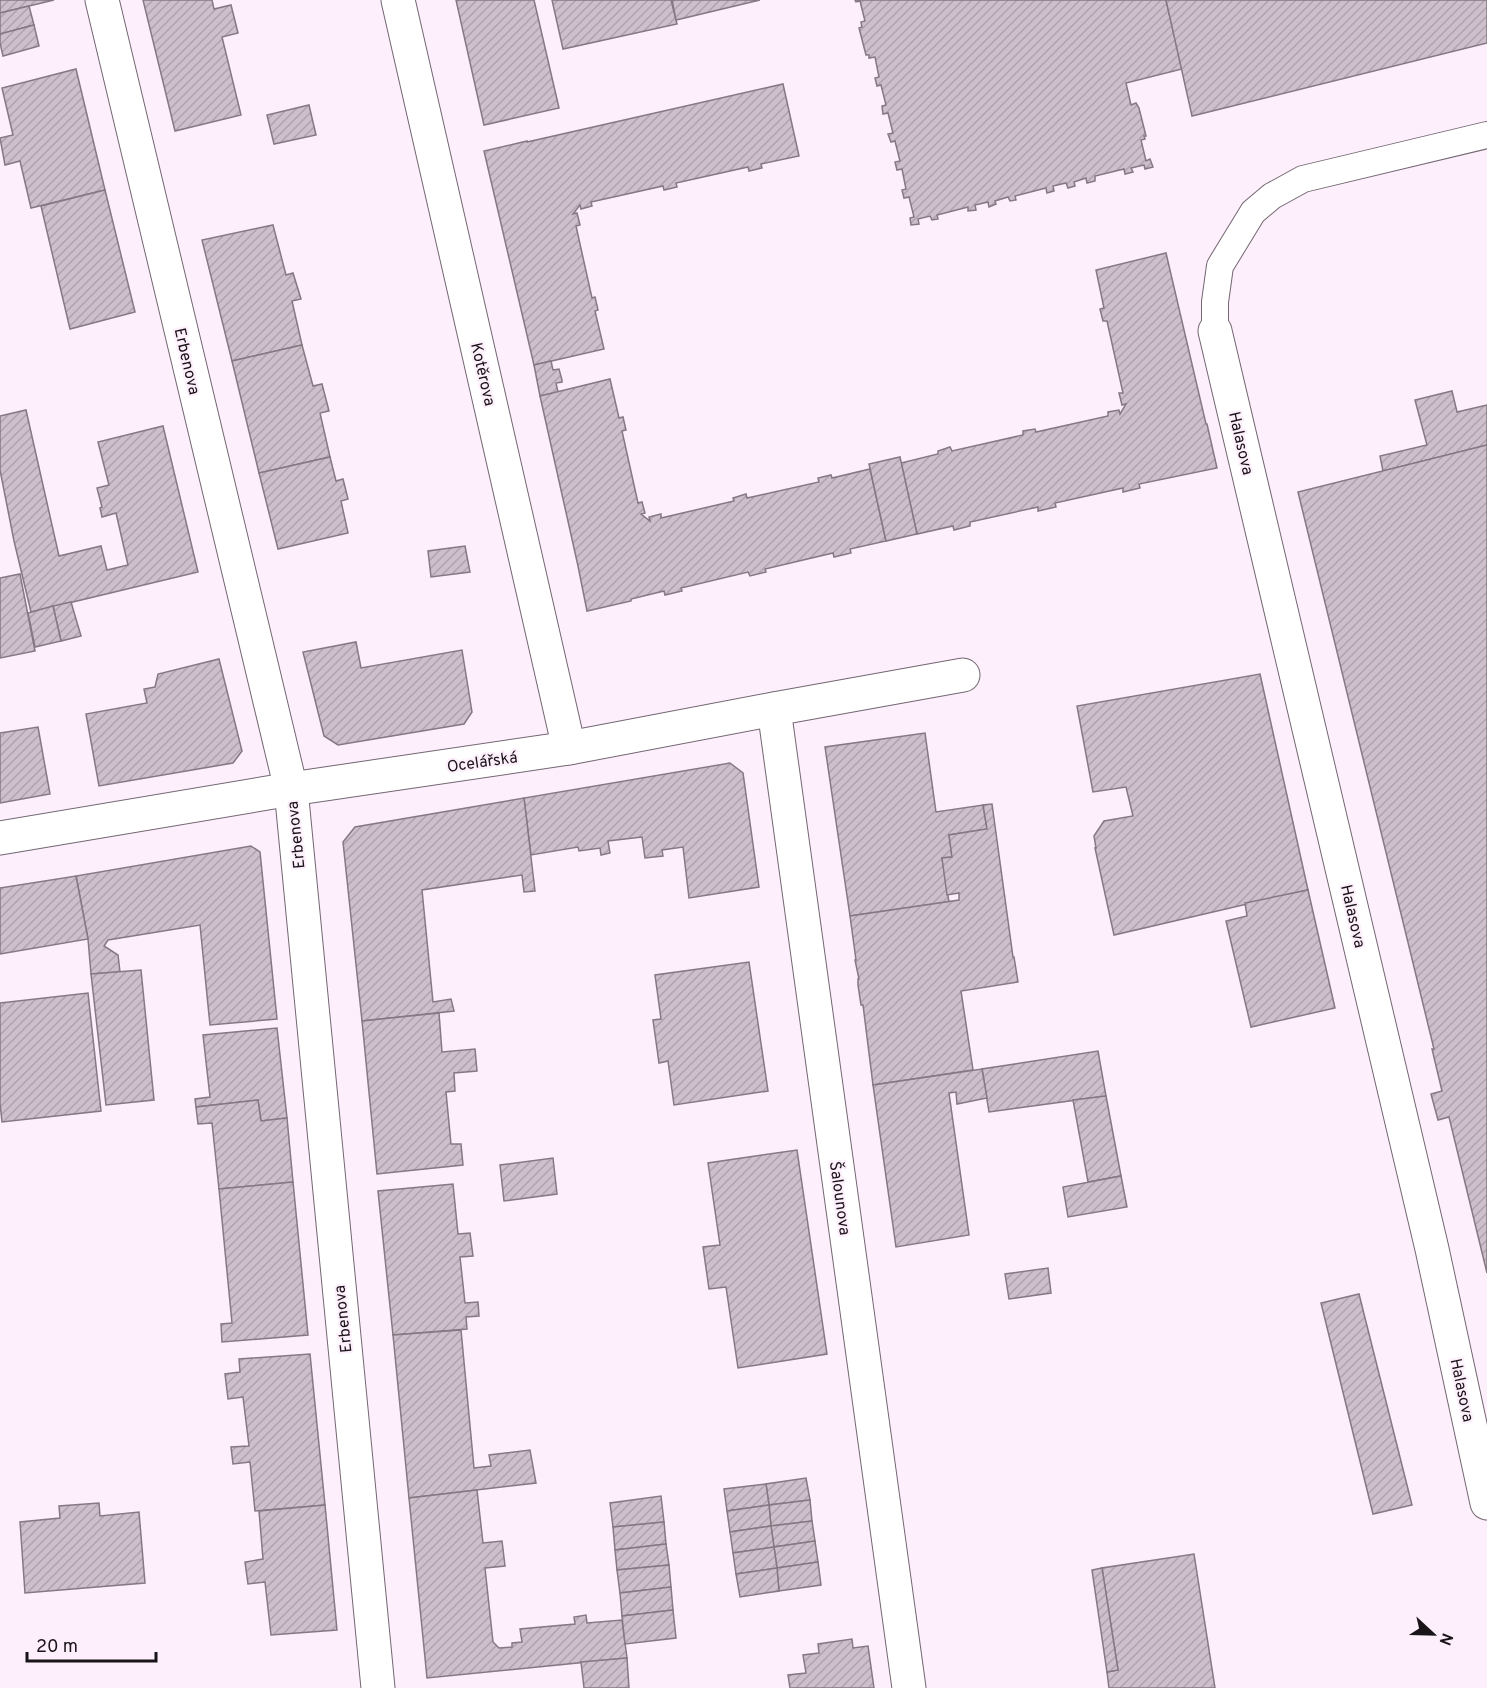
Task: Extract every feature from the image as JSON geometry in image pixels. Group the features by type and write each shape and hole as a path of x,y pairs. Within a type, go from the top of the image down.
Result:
{"street":[{"name":"Erbenova","path":"102,0 291,789 378,1688"},
{"name":"Kotěrova","path":"398,0 569,748"},
{"name":"Halasova","path":"1215,331 1432,1249 1487,1503"},
{"name":"Ocelářská","path":"0,838 291,789 569,748 963,675"},
{"name":"Šalounova","path":"774,709 909,1688"}],"lane":[{"path":"1215,331 1215,302 1220,266 1253,212 1272,196 1303,179 1487,135"}],"building":[{"path":"0,0 54,0 0,13"},
{"path":"143,0 212,0 214,9 231,5 238,33 222,37 241,115 175,131"},
{"path":"456,0 534,0 559,108 484,125"},
{"path":"552,0 671,0 677,24 563,49"},
{"path":"672,0 760,0 676,20"},
{"path":"855,0 1166,0 1182,69 1126,83 1131,105 1136,103 1139,108 1146,136 1141,140 1146,161 1150,159 1153,167 1145,169 1144,165 1131,168 1133,172 1125,174 1124,169 1095,176 1095,181 1087,183 1086,178 1074,182 1075,186 1068,188 1066,183 1053,186 1054,191 1047,193 1046,188 1015,196 1016,200 1010,201 1008,197 995,201 996,204 989,207 988,202 975,205 976,210 968,211 968,207 937,215 938,219 932,220 930,216 918,219 919,224 911,225 910,218 914,217 909,197 904,198 902,190 906,189 902,169 897,170 895,162 900,161 895,141 891,142 888,134 893,133 888,113 883,114 882,106 886,105 881,85 877,86 875,78 879,77 875,57 869,58 869,55 866,55 859,28 862,27 861,22 865,21 860,1"},
{"path":"1166,0 1487,0 1487,43 1192,116"},
{"path":"29,6 34,25 0,34 0,13"},
{"path":"34,25 39,46 3,56 0,34"},
{"path":"76,69 105,190 31,208 20,161 5,165 0,138 13,135 2,88"},
{"path":"783,84 799,156 761,164 762,168 749,171 748,167 676,183 677,187 664,190 663,186 591,202 592,206 581,209 580,205 573,214 577,213 580,225 576,226 592,298 595,297 598,310 595,311 604,349 534,365 484,151"},
{"path":"309,105 316,135 274,144 267,115"},
{"path":"105,190 135,312 70,329 41,206"},
{"path":"273,225 286,275 293,273 301,299 292,301 302,345 232,361 202,240"},
{"path":"1166,253 1217,468 1139,484 1140,488 1123,492 1123,488 1055,503 1056,507 1038,511 1038,507 970,522 970,526 954,530 953,526 917,534 901,463 938,454 938,451 950,447 952,451 1023,435 1023,431 1035,429 1036,432 1108,416 1108,412 1119,410 1120,414 1126,404 1122,405 1119,393 1123,393 1107,321 1103,321 1100,309 1104,308 1096,270"},
{"path":"302,345 313,386 322,384 329,411 320,413 330,457 259,473 232,361"},
{"path":"551,361 553,370 559,369 562,382 556,383 558,392 540,396 534,365"},
{"path":"610,379 619,418 623,417 626,430 622,431 638,503 642,502 645,513 641,514 650,521 649,517 661,514 661,518 734,501 733,498 746,494 747,498 819,482 818,478 831,475 832,478 870,469 886,541 850,549 851,553 834,557 833,553 765,569 766,572 750,576 748,572 681,588 682,591 665,595 664,591 587,611 540,396"},
{"path":"1452,391 1457,412 1487,405 1487,445 1383,471 1380,456 1427,445 1415,400"},
{"path":"26,410 59,556 101,546 107,570 128,565 116,513 102,517 97,488 109,485 98,442 163,426 198,572 31,612 0,470 0,416"},
{"path":"1487,445 1487,1273 1449,1117 1438,1120 1431,1094 1442,1091 1432,1049 1434,1049 1298,492"},
{"path":"330,457 336,481 343,479 348,499 341,501 348,533 278,549 259,473"},
{"path":"900,457 917,534 886,541 869,464"},
{"path":"465,546 470,572 431,577 428,551"},
{"path":"20,574 35,651 0,658 0,578"},
{"path":"71,602 81,636 61,641 53,606"},
{"path":"53,606 61,641 35,647 28,613"},
{"path":"356,642 361,668 462,650 472,712 464,724 338,745 324,736 303,652"},
{"path":"219,659 242,751 233,763 99,786 86,714 147,703 144,689 155,687 158,674"},
{"path":"1260,674 1308,890 1114,935 1094,836 1104,821 1133,816 1126,787 1093,792 1077,706"},
{"path":"38,727 50,794 0,803 0,733"},
{"path":"925,733 936,812 983,805 987,829 949,835 952,857 942,858 949,902 850,916 825,747"},
{"path":"730,763 743,773 759,887 689,898 683,847 662,850 663,856 645,858 642,837 608,841 610,853 601,855 600,848 579,851 578,847 531,855 524,798"},
{"path":"524,798 535,891 524,892 522,875 422,890 433,1002 451,999 454,1011 362,1021 343,842 355,827"},
{"path":"992,804 1018,982 961,991 973,1070 873,1085 850,916 959,900 959,893 947,895 942,858 952,857 949,835 987,829 983,805"},
{"path":"251,846 260,852 277,1019 210,1025 200,925 108,940 104,946 118,955 120,972 91,974 88,939 76,876"},
{"path":"76,876 88,939 0,954 0,888"},
{"path":"1308,890 1335,1008 1251,1027 1226,921 1247,916 1245,903"},
{"path":"749,962 768,1091 674,1105 668,1061 659,1063 653,1020 661,1019 655,975"},
{"path":"141,970 154,1100 106,1105 91,974"},
{"path":"88,993 101,1111 2,1122 0,1003"},
{"path":"439,1013 442,1052 475,1049 477,1071 454,1073 455,1091 446,1092 451,1144 461,1144 463,1165 377,1174 362,1021"},
{"path":"277,1028 287,1118 261,1121 258,1100 196,1107 195,1099 210,1097 203,1035"},
{"path":"1098,1051 1106,1096 989,1112 982,1069"},
{"path":"982,1069 987,1098 957,1104 956,1092 949,1093 969,1235 896,1247 873,1085"},
{"path":"1106,1096 1121,1176 1088,1182 1073,1100"},
{"path":"258,1100 261,1121 287,1118 293,1182 219,1189 212,1123 198,1124 196,1107"},
{"path":"797,1150 827,1354 738,1368 726,1287 709,1289 703,1247 720,1245 708,1163"},
{"path":"553,1158 557,1194 504,1201 500,1165"},
{"path":"1121,1176 1127,1207 1068,1217 1063,1187"},
{"path":"293,1182 308,1335 222,1342 221,1324 232,1323 219,1189"},
{"path":"453,1184 458,1234 470,1233 473,1256 460,1257 465,1303 478,1302 479,1316 466,1317 467,1329 393,1335 378,1191"},
{"path":"1048,1268 1051,1293 1009,1299 1005,1274"},
{"path":"1359,1294 1412,1505 1373,1514 1321,1303"},
{"path":"461,1330 474,1468 491,1466 489,1455 530,1450 536,1483 409,1498 393,1335"},
{"path":"310,1354 325,1505 255,1511 250,1462 233,1464 231,1447 249,1446 243,1397 228,1399 225,1374 240,1372 239,1359"},
{"path":"806,1478 810,1500 769,1505 766,1484"},
{"path":"766,1484 769,1505 727,1511 724,1489"},
{"path":"477,1490 483,1543 502,1541 505,1566 485,1568 493,1642 499,1648 512,1647 512,1643 522,1642 520,1629 575,1624 574,1617 586,1615 587,1623 622,1620 627,1658 427,1678 409,1498"},
{"path":"661,1496 664,1522 613,1527 610,1503"},
{"path":"810,1500 812,1521 771,1526 769,1505"},
{"path":"99,1503 100,1516 139,1512 145,1583 25,1593 20,1522 60,1518 59,1506"},
{"path":"325,1505 337,1630 271,1635 265,1582 248,1584 245,1562 263,1559 259,1511"},
{"path":"769,1505 771,1526 730,1532 727,1511"},
{"path":"812,1521 815,1541 774,1547 771,1526"},
{"path":"664,1522 666,1544 615,1550 613,1527"},
{"path":"771,1526 774,1547 733,1553 730,1532"},
{"path":"815,1541 818,1562 777,1568 774,1547"},
{"path":"666,1544 669,1565 617,1570 615,1550"},
{"path":"774,1547 777,1568 736,1574 733,1553"},
{"path":"1194,1554 1215,1688 1109,1688 1107,1672 1118,1670 1102,1568"},
{"path":"818,1562 821,1585 779,1591 777,1568"},
{"path":"669,1565 671,1587 620,1593 617,1570"},
{"path":"777,1568 779,1591 740,1597 736,1574"},
{"path":"1102,1568 1118,1670 1107,1672 1092,1570"},
{"path":"671,1587 673,1610 622,1616 620,1593"},
{"path":"673,1610 676,1638 625,1644 622,1616"},
{"path":"852,1639 853,1648 868,1646 874,1688 790,1688 788,1675 806,1673 803,1655 819,1653 818,1644"},
{"path":"627,1658 629,1688 584,1688 581,1662"}]}
